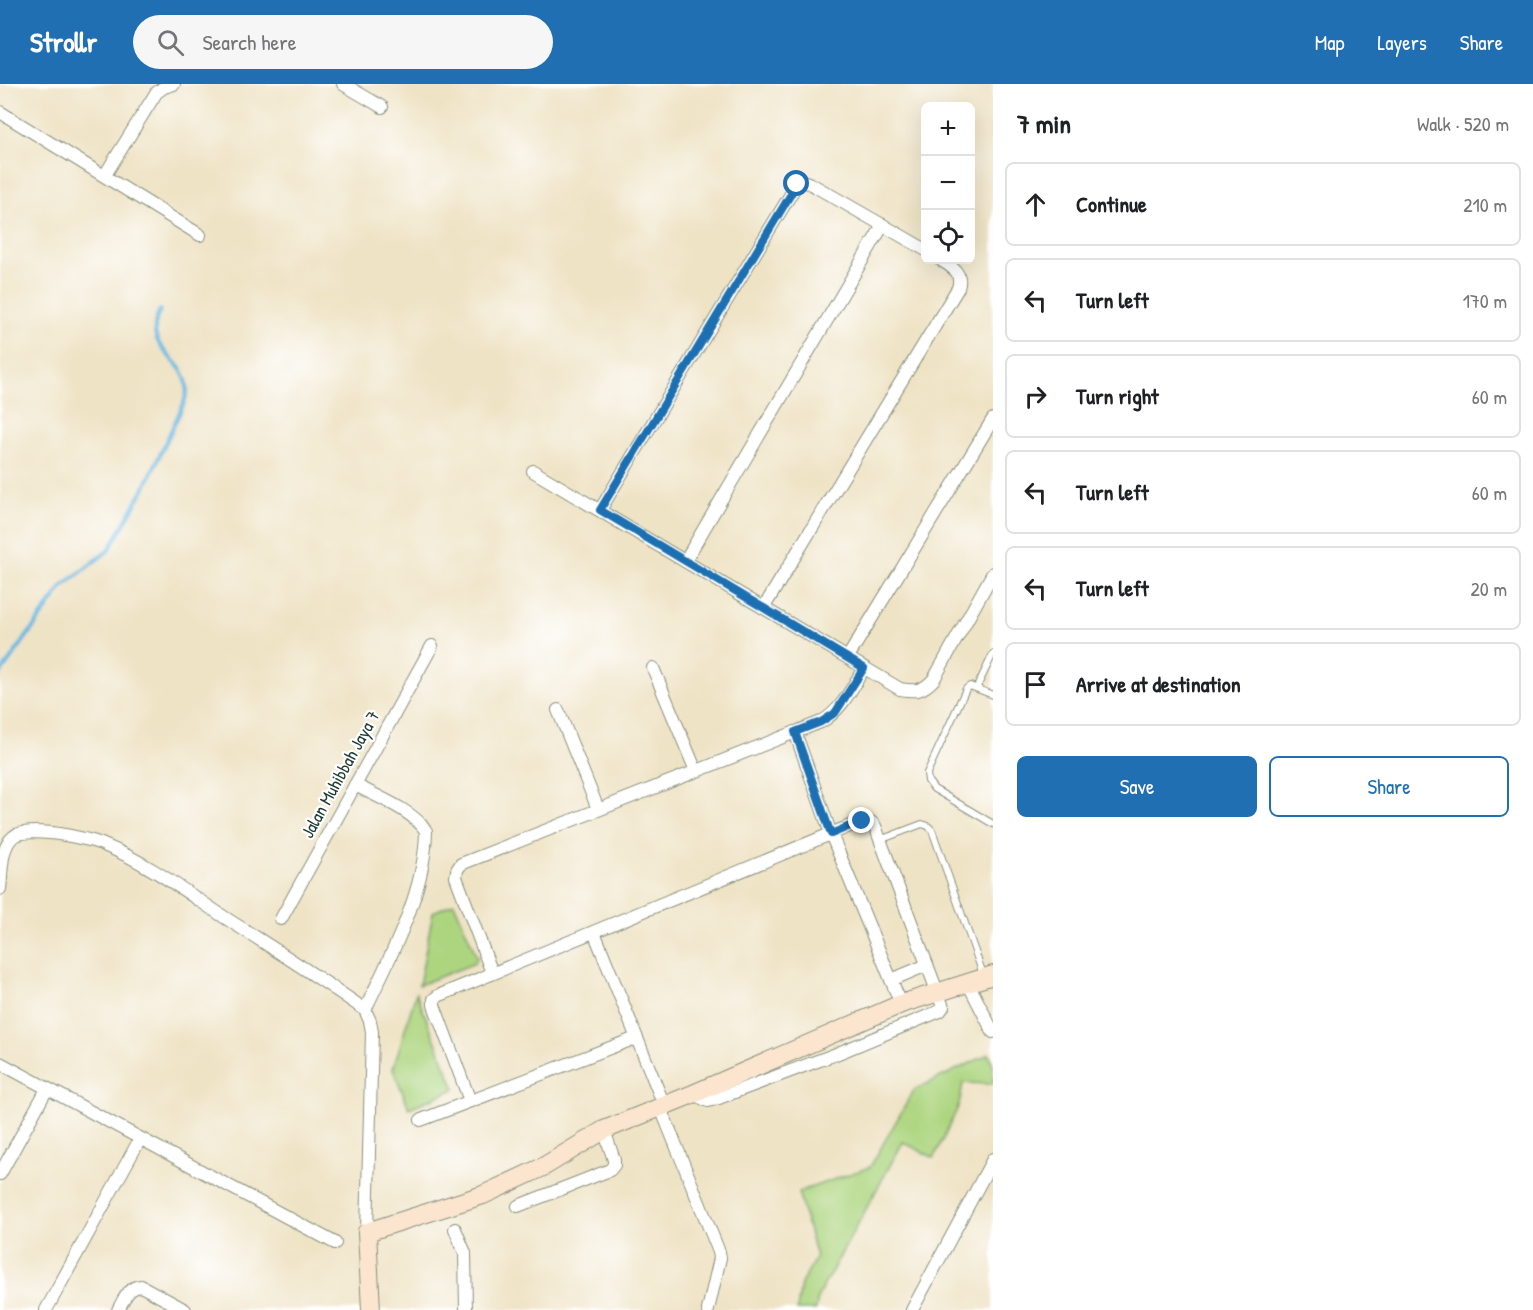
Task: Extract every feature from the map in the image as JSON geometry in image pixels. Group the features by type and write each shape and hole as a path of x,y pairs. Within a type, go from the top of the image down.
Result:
{"street":[{"path":"105,175 156,93 174,84"},
{"path":"343,84 382,107"},
{"path":"0,112 200,235"},
{"path":"600,510 797,184 803,181 811,184 921,247"},
{"path":"685,561 884,225"},
{"path":"764,607 958,288 960,280 958,273 946,264"},
{"path":"848,657 993,418"},
{"path":"533,471 900,689 916,692 926,688 934,679 989,591 993,573"},
{"name":"Jalan Muhibbah Jaya 7","path":"280,919 432,646"},
{"path":"653,668 696,771"},
{"path":"492,973 456,877 461,864 821,722 835,713 864,668"},
{"path":"558,710 598,809"},
{"path":"795,732 831,834 901,1004"},
{"path":"355,785 412,816 422,823 426,831 419,879 411,905 399,937 365,1010"},
{"path":"470,1101 434,1005 434,999 438,996 831,834 867,821 875,826 943,1007 935,1014 719,1098 708,1101 693,1094"},
{"path":"0,889 5,854 8,843 14,836 33,832 104,844 172,883 365,1010 372,1032 367,1232 371,1310"},
{"path":"594,932 719,1252 720,1258 708,1310"},
{"path":"891,980 927,965"},
{"path":"367,1232 439,1211 483,1195 543,1167 604,1130 901,1004 937,991 981,978 993,1032"},
{"path":"421,1120 636,1038"},
{"path":"0,1063 334,1243"},
{"path":"0,1174 47,1089"},
{"path":"518,1206 612,1168 614,1160 604,1130"},
{"path":"46,1310 140,1139"},
{"path":"912,1310 993,1159"},
{"path":"455,1229 465,1253 466,1310"},
{"path":"118,1310 134,1286 141,1286 185,1310"}],"lane":[{"path":"976,687 993,654"},
{"path":"993,695 970,686 963,694 927,773 928,781 934,789 993,824"},
{"path":"880,840 922,824 932,830 981,978"}],"green space":[{"path":"454,903 477,957 475,963 419,985 433,912"},
{"path":"416,993 455,1089 409,1108 393,1069"},
{"path":"989,1054 993,1065 993,1084 963,1083 959,1105 934,1158 903,1142 818,1296 816,1310 797,1310 801,1284 816,1257 798,1192 870,1167 914,1090"}],"waterway":[{"path":"0,674 63,586 109,550 145,487 184,403 187,389 185,378 160,345 156,335 155,324 160,310"}],"route":[{"path":"797,184 600,510 864,668 835,713 821,722 795,732 831,834 862,821"}]}
